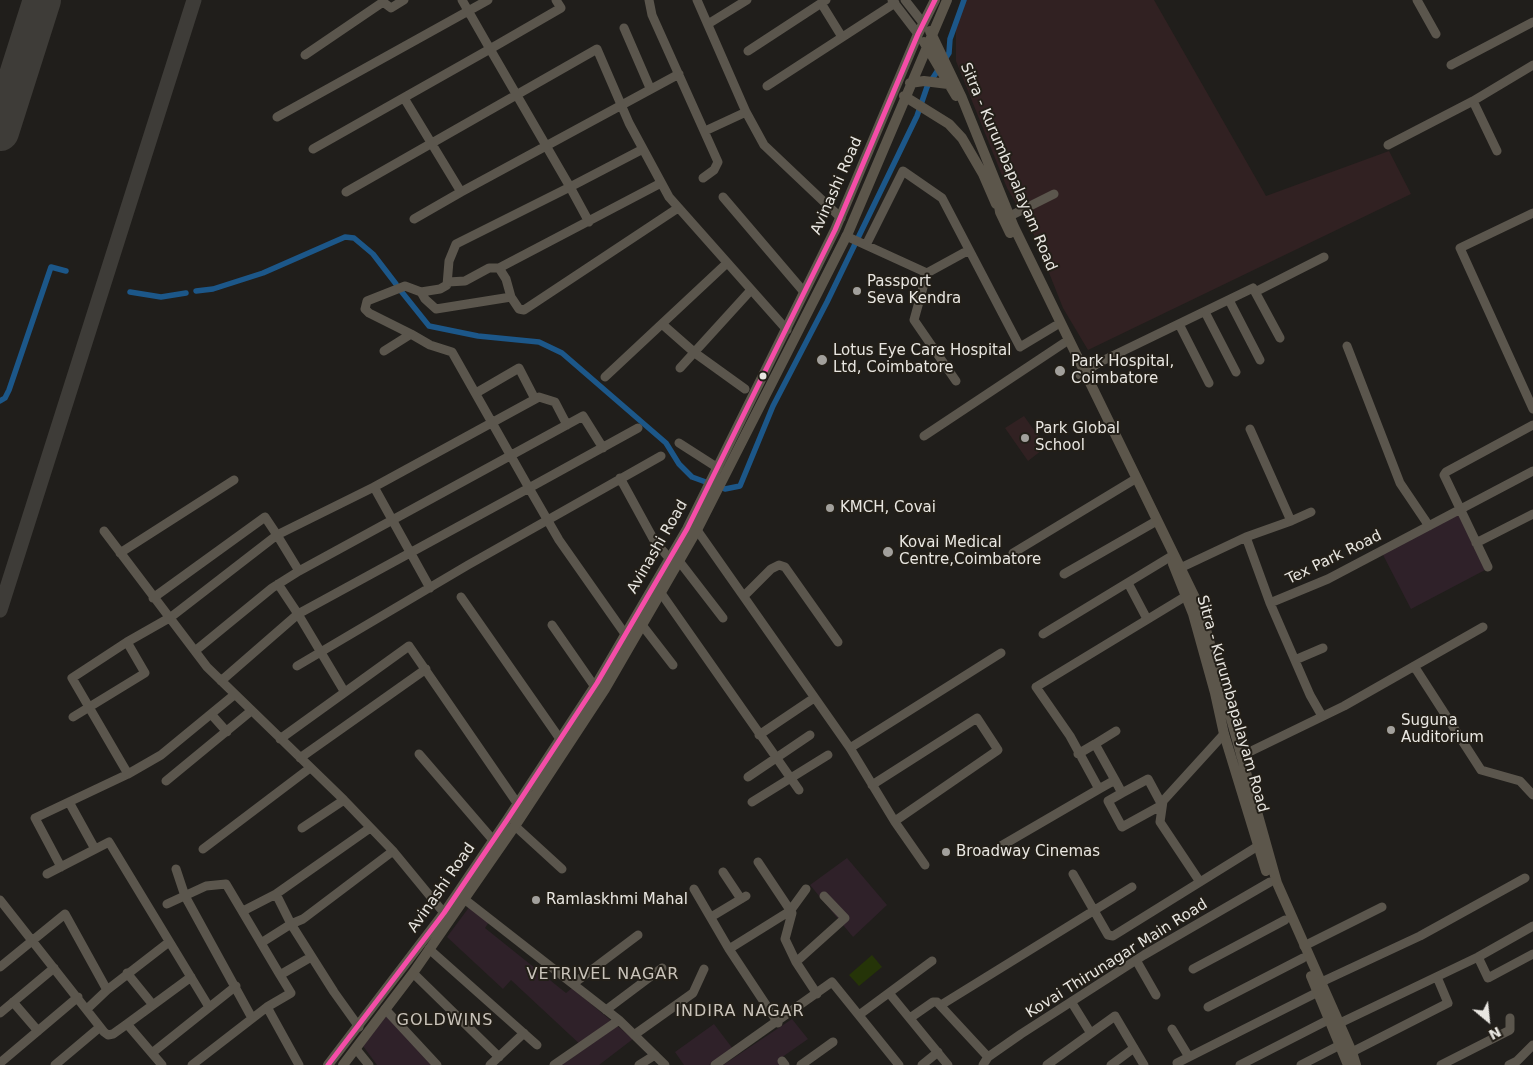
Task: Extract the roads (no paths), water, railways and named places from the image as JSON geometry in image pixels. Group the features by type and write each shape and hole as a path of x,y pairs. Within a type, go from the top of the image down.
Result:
{"main road":[{"name":"Avinashi Road","path":"343,1065 413,973 515,826 605,688 661,593 674,560 708,497 838,222 918,34 935,0"},
{"name":"Avinashi Road","path":"718,475 847,235 907,98 910,83 931,33 947,0"},
{"name":"Sitra - Kurumbapalayam Road","path":"923,23 931,33 947,82 962,106 1005,214 1132,481 1170,557 1179,568"},
{"name":"Sitra - Kurumbapalayam Road","path":"918,34 926,46 949,68 1005,214 1055,326 1082,374 1179,568 1215,693 1224,734 1270,882 1285,920 1335,1021 1340,1044 1348,1065"},
{"path":"910,83 947,82"},
{"path":"907,98 949,124 962,138 1005,214"},
{"path":"838,222 847,235"},
{"name":"Avinashi Road","path":"328,1065 359,1027 444,913 518,803 595,687 625,634 674,560 697,530 708,497"},
{"path":"1179,568 1200,608 1277,883 1304,946 1318,986"},
{"path":"1335,1021 1352,1052 1356,1065"}],"street":[{"path":"305,55 383,2 391,8 404,0"},
{"path":"462,0 589,222"},
{"path":"278,117 488,0"},
{"path":"313,149 561,8 556,0"},
{"path":"649,0 652,15 718,162 714,170 703,178"},
{"path":"697,0 746,112 764,145 838,222"},
{"path":"708,24 747,0"},
{"path":"1417,0 1436,34"},
{"path":"748,51 823,2 842,38"},
{"path":"767,86 842,38 893,2 918,34"},
{"path":"907,2 923,23"},
{"path":"1451,65 1533,22"},
{"path":"624,28 650,88"},
{"path":"346,192 598,50 621,104 661,183 678,208 787,330"},
{"path":"1388,145 1473,101 1533,65"},
{"path":"414,219 546,144 679,74"},
{"path":"404,98 461,192"},
{"path":"1473,101 1497,151"},
{"path":"705,132 746,112"},
{"path":"448,282 449,261 456,244 570,188 643,149"},
{"path":"866,245 903,171 942,198 1020,347 1055,326"},
{"path":"625,634 559,540 452,352 430,345 369,313 365,305 367,301 401,286 421,292 440,289 448,282 464,282 489,268 499,268 661,183"},
{"path":"1005,214 1054,194"},
{"path":"723,197 804,292"},
{"path":"499,268 506,278 511,297 520,309 524,310 678,208"},
{"path":"1533,214 1460,248 1533,409"},
{"path":"847,235 927,273"},
{"path":"956,381 914,320 927,273 970,250"},
{"path":"1255,292 1324,257"},
{"path":"605,377 727,263"},
{"path":"1082,374 1100,362 1253,288 1280,338"},
{"path":"680,368 751,290"},
{"path":"421,292 425,300 436,309 511,297"},
{"path":"1229,300 1260,360"},
{"path":"1205,312 1236,372"},
{"path":"662,324 695,352 745,389"},
{"path":"1178,324 1209,383"},
{"path":"384,351 411,334"},
{"path":"924,436 1064,343"},
{"path":"1347,346 1400,483 1428,526"},
{"path":"476,393 519,368 536,399"},
{"path":"128,774 72,678 127,642 171,618 277,535 374,487 539,397 554,402 567,425"},
{"path":"195,651 278,584 299,571 583,416 603,448"},
{"path":"1488,567 1445,482 1444,475 1446,472 1533,425"},
{"path":"220,681 298,614 638,428"},
{"path":"1250,429 1291,521"},
{"path":"679,443 718,475"},
{"path":"297,666 321,650 661,456"},
{"name":"Tex Park Road","path":"1270,603 1328,579 1533,471"},
{"path":"620,478 654,542 674,560 723,618"},
{"path":"120,553 234,480"},
{"path":"1013,552 1132,481"},
{"path":"374,487 430,588"},
{"path":"1179,568 1246,537 1311,512"},
{"path":"1476,543 1533,514"},
{"path":"154,598 265,517 299,571"},
{"path":"1064,574 1154,523"},
{"path":"697,530 850,748 895,821 925,865"},
{"path":"104,531 220,681 344,800 394,851 444,913"},
{"path":"1246,537 1270,603 1310,694 1322,716"},
{"path":"1043,634 1170,557"},
{"path":"744,596 771,569 779,565 785,567 838,642"},
{"path":"1128,583 1148,619"},
{"path":"278,584 321,650 344,691"},
{"path":"661,593 798,790"},
{"path":"1099,789 1078,754 1070,736 1036,687 1186,596"},
{"path":"461,597 560,739"},
{"path":"552,624 595,687"},
{"path":"642,625 673,666"},
{"path":"1241,756 1322,716 1483,627"},
{"path":"72,717 145,673 127,642"},
{"path":"280,739 408,646 426,669 518,803"},
{"path":"1295,660 1323,648"},
{"path":"850,748 1001,652"},
{"path":"1414,666 1481,770 1520,781 1533,795"},
{"path":"300,758 426,669"},
{"path":"61,867 35,818 128,774 160,755 234,694"},
{"path":"759,735 814,698"},
{"path":"166,781 252,711"},
{"path":"210,714 226,732"},
{"path":"872,785 977,718 998,750 895,821"},
{"path":"1078,754 1116,731"},
{"path":"1200,882 1160,822 1165,797 1224,734"},
{"path":"748,777 810,735"},
{"path":"1096,744 1122,793"},
{"path":"420,754 493,840"},
{"path":"752,802 828,755"},
{"path":"204,849 310,768"},
{"path":"1148,779 1162,805 1122,827 1108,801 1122,793 1148,779"},
{"path":"1001,846 1115,780"},
{"path":"302,828 344,800"},
{"path":"69,802 94,850"},
{"path":"515,826 562,869"},
{"path":"243,911 276,894 370,828"},
{"path":"47,874 109,842 136,884 208,1007"},
{"path":"1073,874 1108,935 1113,936 1258,846"},
{"path":"261,942 303,919 394,851"},
{"path":"758,862 790,911 792,916 785,939 796,962 817,994"},
{"path":"176,869 186,896 252,1018"},
{"path":"712,917 743,898 723,872"},
{"path":"1177,1064 1318,986 1420,936 1525,878"},
{"name":"Kovai Thirunagar Main Road","path":"986,1061 1136,960 1270,882"},
{"path":"167,904 206,886 226,884 291,993 267,1007 192,1065"},
{"path":"941,1005 1132,887"},
{"path":"729,949 790,911 806,889"},
{"path":"694,890 712,917 729,949 778,1023"},
{"path":"276,894 311,957 359,1027"},
{"path":"457,894 619,1020 665,1065"},
{"path":"796,962 845,918 824,896"},
{"path":"0,900 108,1035 127,1024 191,977"},
{"path":"1304,946 1382,907"},
{"path":"0,968 65,914 107,990"},
{"path":"1193,968 1285,920"},
{"path":"1240,1065 1437,977 1478,957 1533,926"},
{"path":"573,984 638,935"},
{"path":"87,1009 107,990 169,942"},
{"path":"429,949 538,1045"},
{"path":"1478,957 1488,978 1533,954"},
{"path":"280,975 311,957"},
{"path":"1208,1007 1303,958"},
{"path":"1136,960 1156,995"},
{"path":"859,1015 932,961"},
{"path":"0,1013 54,968"},
{"path":"606,1010 662,968"},
{"path":"634,1034 693,993 704,969"},
{"path":"128,973 153,1005"},
{"path":"413,973 499,1057"},
{"path":"1352,1052 1448,1004 1437,977"},
{"path":"715,1065 778,1023 832,982 899,1065"},
{"path":"152,1053 236,986"},
{"path":"889,992 948,1065"},
{"path":"0,1063 78,998"},
{"path":"13,1002 38,1031"},
{"path":"910,1018 933,1002 941,1005 986,1061"},
{"path":"1072,1003 1090,1032"},
{"path":"267,1007 299,1065"},
{"path":"385,1009 437,1065"},
{"path":"1047,1065 1090,1032 1115,1016 1144,1065"},
{"path":"1441,1065 1510,1030 1510,1018"},
{"path":"554,1065 619,1020"},
{"path":"127,1024 162,1065"},
{"path":"55,1065 100,1027"},
{"path":"1172,1029 1189,1057"},
{"path":"490,1065 524,1033"},
{"path":"801,1065 833,1042"},
{"path":"1301,1065 1340,1044"},
{"path":"1509,1065 1517,1061 1533,1045"},
{"path":"1111,1065 1134,1048"},
{"path":"356,1049 369,1065"},
{"path":"922,1065 938,1052"},
{"path":"639,1065 655,1054"}],"waterway":[{"path":"401,291 429,326 478,336 539,342 562,353 666,443 679,464 692,477 725,489 740,486 773,406 827,302 917,116 927,87 949,53 950,39 964,0"},
{"path":"196,291 213,289 263,273 345,237 354,238 373,254 396,284"},
{"path":"0,401 5,398 9,390 51,267 66,271"},
{"path":"130,292 161,297 186,293"}],"place":[{"name":"Passport Seva Kendra","path":"857,291"},
{"name":"Lotus Eye Care Hospital Ltd, Coimbatore","path":"822,360"},
{"name":"Park Hospital, Coimbatore","path":"1060,371"},
{"name":"Park Global School","path":"1025,438"},
{"name":"KMCH, Covai","path":"830,508"},
{"name":"Kovai Medical Centre,Coimbatore","path":"888,552"},
{"name":"Suguna Auditorium","path":"1391,730"},
{"name":"Broadway Cinemas","path":"946,852"},
{"name":"Ramlaskhmi Mahal","path":"536,900"}],"district":[{"name":"VETRIVEL NAGAR","path":"603,975"},
{"name":"INDIRA NAGAR","path":"740,1012"},
{"name":"GOLDWINS","path":"445,1021"}]}
